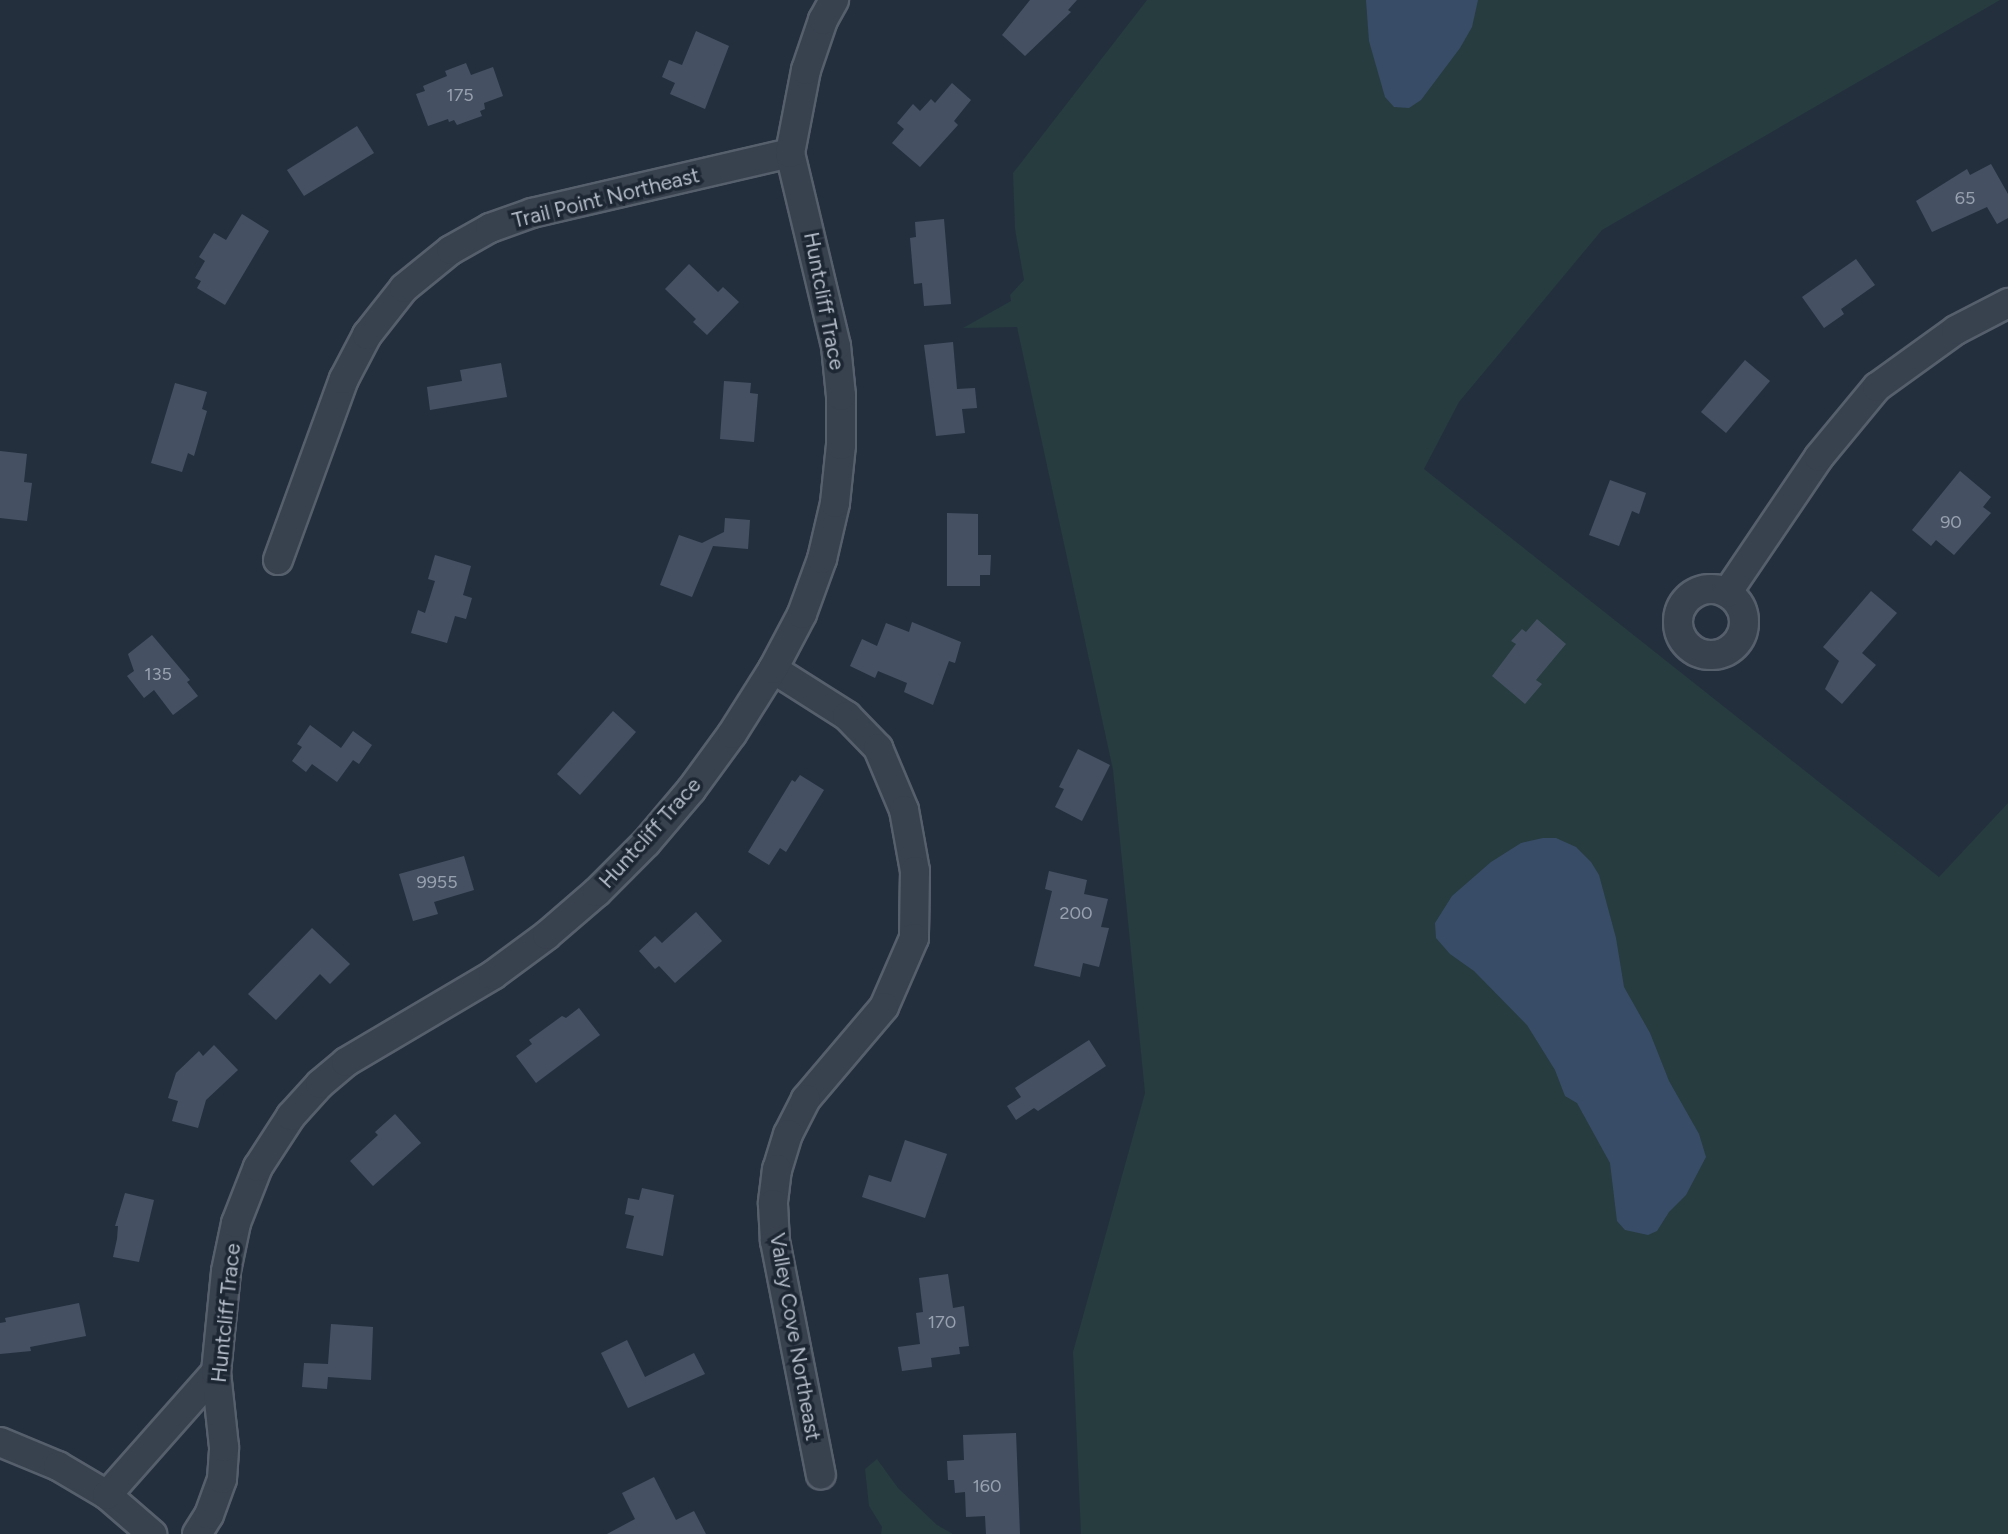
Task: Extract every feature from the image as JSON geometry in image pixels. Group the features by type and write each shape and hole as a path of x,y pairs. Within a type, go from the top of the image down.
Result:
{"street":[{"name":"Huntcliff Trace","path":"197,1534 209,1515 222,1479 224,1447 216,1372 226,1271 236,1223 258,1167 291,1116 320,1084 346,1062 494,975 597,892 646,843 691,790 732,734 773,669 802,614 822,559 835,503 841,445 836,346 790,153 806,70 823,20 834,0"},
{"name":"Trail Point Northeast","path":"278,560 344,379 367,335 404,288 451,250 490,228 532,213 790,153"},
{"path":"1727,593 1819,457 1877,387 1956,330 2008,303"},
{"name":"Valley Cove Northeast","path":"773,669 847,716 877,748 904,810 915,871 914,938 884,1007 806,1099 788,1134 777,1169 773,1205 775,1241 821,1475"},
{"path":"107,1495 216,1372"},
{"path":"0,1442 58,1466 107,1495 152,1534"}],"green space":[{"path":"1147,0 2000,0 1602,230 1459,402 1424,469 1939,877 2008,803 2008,1534 1081,1534 1073,1352 1145,1093 1113,770 1017,327 963,328 1011,301 1010,295 1024,280 1015,229 1013,173"},
{"path":"877,1459 898,1488 937,1525 953,1534 881,1534 882,1527 869,1506 865,1469"}],"water":[{"path":"1366,0 1478,0 1472,27 1460,48 1421,100 1409,108 1394,107 1385,97 1369,41"},
{"path":"1556,838 1576,847 1599,875 1616,938 1624,987 1650,1033 1669,1081 1699,1134 1706,1157 1686,1195 1669,1212 1657,1231 1648,1235 1625,1230 1617,1221 1610,1163 1577,1103 1565,1096 1555,1070 1527,1025 1474,971 1450,954 1436,938 1435,923 1452,896 1491,862 1521,843"}],"building":[{"path":"1030,0 1077,0 1068,10 1071,12 1025,56 1002,35"},
{"path":"696,31 729,46 705,109 670,94 675,83 662,77 669,60 682,65"},
{"path":"466,63 471,75 493,67 503,96 484,103 485,109 480,111 482,116 457,125 454,120 449,122 448,119 428,126 416,94 425,91 423,86 447,76 445,71"},
{"path":"952,83 971,100 954,121 958,125 920,167 892,143 904,129 897,123 913,104 920,111 931,99 935,103"},
{"path":"357,126 374,153 304,196 287,170"},
{"path":"1991,164 2008,194 2008,218 1997,224 1987,207 1932,232 1916,201 1967,169 1970,175"},
{"path":"242,214 269,231 225,305 197,288 201,281 195,278 205,261 199,257 214,233 226,240"},
{"path":"944,219 951,304 924,306 922,283 914,284 910,238 916,237 915,222"},
{"path":"1856,259 1875,285 1841,309 1844,314 1824,328 1802,297"},
{"path":"689,264 718,292 723,287 739,302 707,335 693,322 696,319 665,289"},
{"path":"953,342 957,389 975,388 977,408 962,409 965,433 936,436 924,345"},
{"path":"1745,360 1770,381 1726,433 1701,412"},
{"path":"501,363 507,397 430,410 427,387 462,381 460,370"},
{"path":"724,381 751,383 750,393 758,394 754,442 720,439"},
{"path":"175,383 207,392 202,409 207,411 194,456 188,453 182,472 151,463"},
{"path":"0,451 27,454 24,482 32,483 27,521 0,518"},
{"path":"1960,471 1991,497 1983,507 1991,513 1954,555 1936,540 1931,546 1912,530"},
{"path":"1610,480 1646,493 1639,514 1632,511 1619,546 1589,535"},
{"path":"947,513 978,514 978,555 991,555 990,575 980,575 980,586 947,586"},
{"path":"725,518 750,520 748,549 713,546 692,597 660,585 679,535 702,543 724,532"},
{"path":"435,555 471,566 463,595 472,598 466,619 455,616 447,643 411,633 418,610 425,613 435,581 428,579"},
{"path":"1871,591 1897,613 1862,653 1876,665 1842,704 1825,689 1839,661 1823,647"},
{"path":"1537,619 1566,644 1536,680 1542,684 1525,704 1492,676 1516,644 1511,641 1522,629 1526,632"},
{"path":"912,622 961,642 955,663 949,661 933,705 904,692 907,683 878,671 875,678 850,666 862,639 877,646 886,623 909,632"},
{"path":"152,635 190,680 187,682 198,696 173,715 154,690 144,698 127,676 134,671 128,654"},
{"path":"613,711 636,732 580,795 557,774"},
{"path":"310,725 341,748 353,731 372,745 359,764 353,760 337,782 312,764 306,772 292,761 302,747 297,744"},
{"path":"1078,749 1110,765 1082,821 1055,807 1064,789 1059,787"},
{"path":"800,775 824,790 786,852 780,848 769,865 748,852 792,780 795,782"},
{"path":"464,856 474,890 434,902 438,914 413,921 399,874"},
{"path":"1049,871 1087,880 1084,894 1108,899 1101,927 1109,928 1099,967 1083,963 1080,977 1034,966 1052,891 1045,889"},
{"path":"696,912 722,941 675,983 659,966 655,969 639,951 655,936 662,943"},
{"path":"312,928 350,964 330,984 320,974 276,1020 248,994"},
{"path":"579,1008 600,1035 536,1083 516,1056 532,1044 529,1040 562,1016 566,1018"},
{"path":"1089,1040 1106,1066 1038,1111 1034,1108 1016,1120 1007,1106 1021,1097 1015,1088"},
{"path":"214,1045 238,1070 206,1100 198,1128 172,1121 178,1101 168,1098 176,1073 199,1051 203,1056"},
{"path":"395,1114 421,1143 373,1186 350,1161 378,1135 375,1132"},
{"path":"905,1140 947,1154 925,1218 862,1197 869,1175 891,1182"},
{"path":"642,1188 674,1195 663,1256 626,1248 634,1216 625,1214 628,1198 639,1200"},
{"path":"125,1193 154,1200 139,1262 113,1257 118,1226 115,1226"},
{"path":"948,1274 953,1308 964,1306 969,1346 959,1347 960,1354 931,1358 932,1367 902,1371 898,1347 920,1344 916,1313 923,1312 919,1278"},
{"path":"79,1303 86,1336 30,1347 31,1351 0,1354 0,1323 6,1322 5,1318"},
{"path":"331,1324 373,1327 371,1380 328,1377 327,1389 302,1387 304,1363 328,1364"},
{"path":"627,1340 645,1377 694,1353 705,1374 628,1408 601,1353"},
{"path":"1016,1433 1020,1534 986,1534 985,1516 966,1517 965,1492 955,1493 954,1480 948,1480 947,1461 964,1460 963,1435"},
{"path":"654,1477 676,1520 694,1511 706,1534 607,1534 635,1519 622,1493"}]}
